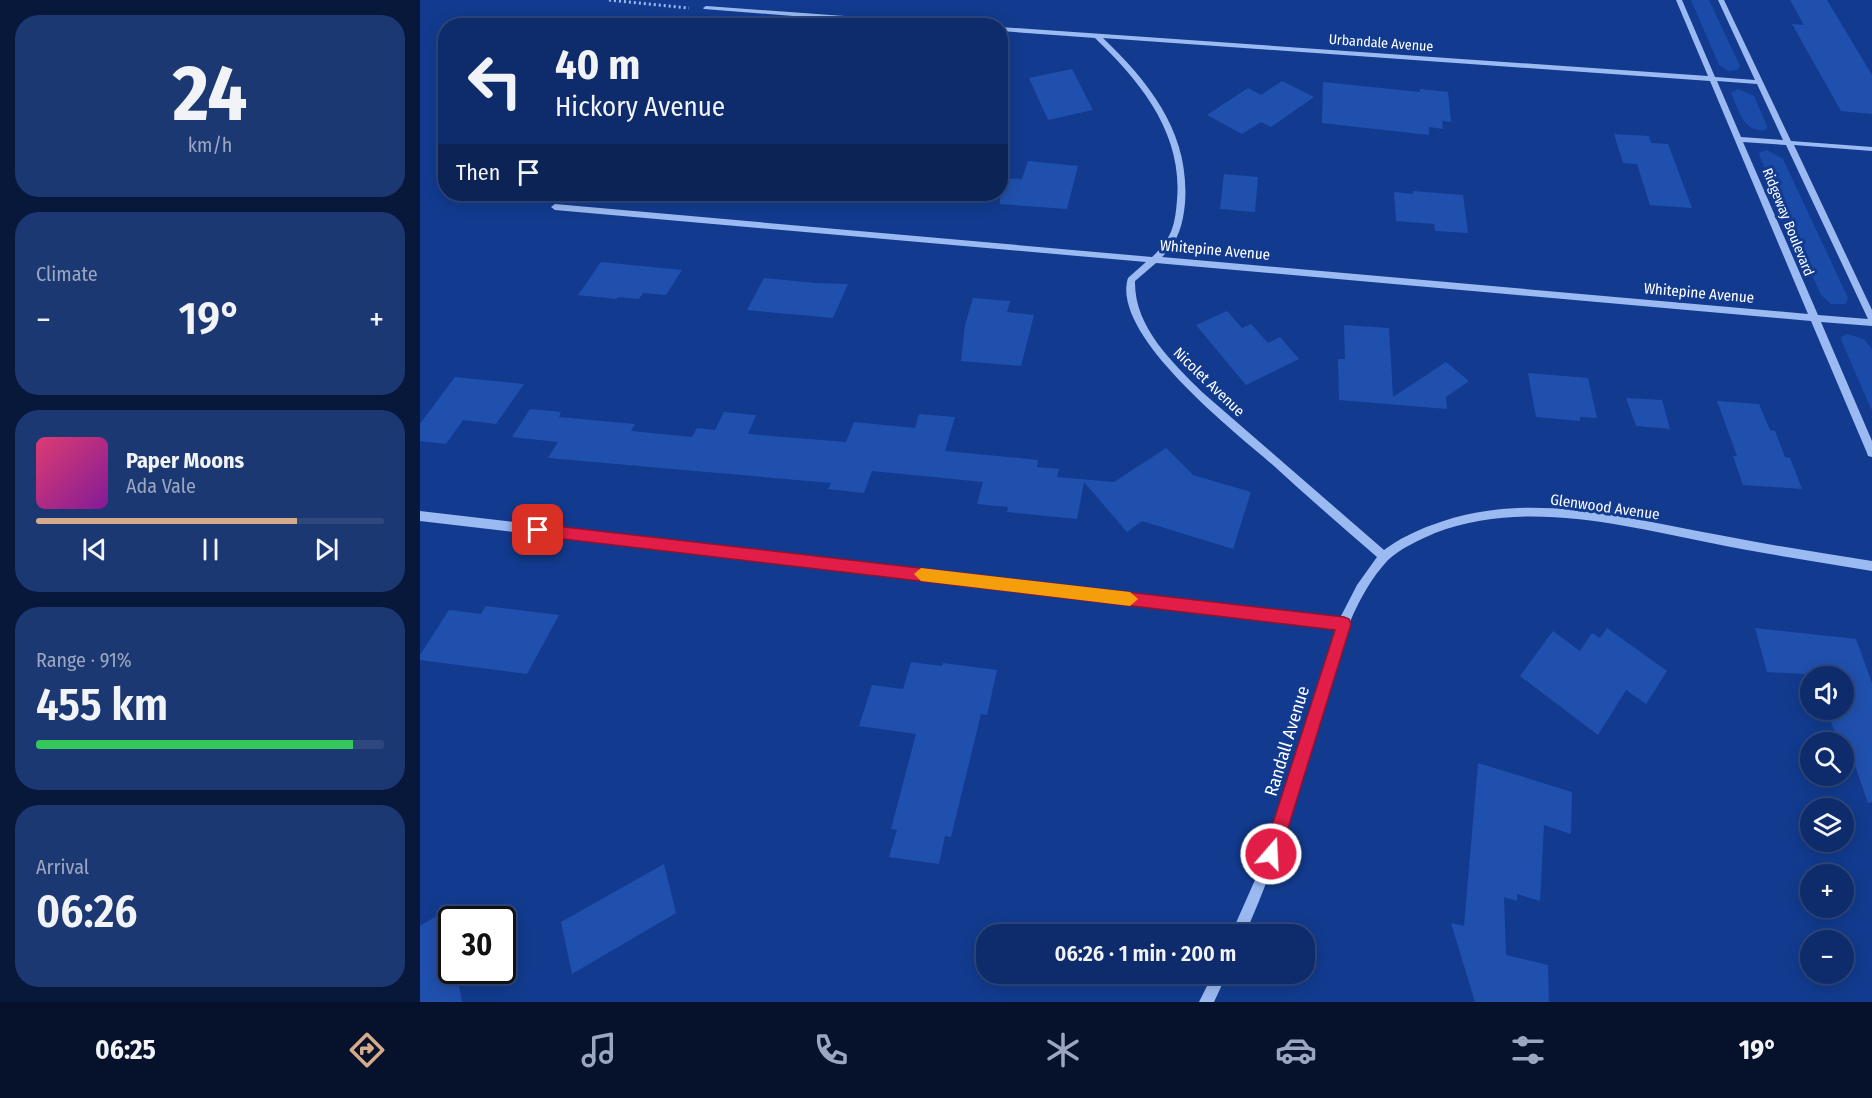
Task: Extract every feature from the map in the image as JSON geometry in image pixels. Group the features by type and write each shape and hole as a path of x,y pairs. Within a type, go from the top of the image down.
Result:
{"street":[{"name":"Ridgeway Boulevard","path":"1679,0 1812,317 1872,453"},
{"path":"1721,0 1872,321"},
{"path":"706,8 844,18"},
{"name":"Urbandale Avenue","path":"1008,30 1761,82"},
{"name":"Nicolet Avenue","path":"1097,36 1126,62 1151,94 1168,126 1178,157 1182,198 1172,241 1131,280 1131,301 1151,340 1171,367 1199,394 1384,556"},
{"path":"1739,139 1872,148"},
{"name":"Whitepine Avenue","path":"555,207 1872,321"},
{"name":"Glenwood Avenue","path":"1344,624 1367,579 1384,556 1436,526 1466,518 1504,513 1555,513 1604,518 1872,566"},
{"path":"420,516 1344,624"},
{"name":"Randall Avenue","path":"1243,924 1258,894 1344,624"},
{"path":"1206,1002 1215,984"}],"path":[{"path":"609,0 662,7 706,8"}],"shaded area":[{"path":"1691,0 1709,0 1740,66 1738,70 1728,71 1719,65"},
{"path":"1738,89 1754,96 1767,126 1766,130 1752,128 1743,119 1731,93"},
{"path":"1767,150 1783,159 1848,298 1846,304 1831,304 1821,295 1760,157 1759,153"},
{"path":"1847,334 1864,339 1872,349 1872,411 1842,342 1841,337"}],"building":[{"path":"1790,0 1827,0 1872,75 1872,114 1841,111 1792,24 1804,25"},
{"path":"1072,69 1093,110 1048,120 1029,78"},
{"path":"1282,81 1314,97 1271,127 1261,122 1242,134 1207,115 1248,88 1261,95"},
{"path":"1323,82 1420,92 1420,89 1448,92 1451,122 1442,121 1443,129 1429,127 1429,135 1322,123"},
{"path":"1614,134 1649,136 1651,143 1668,144 1692,208 1650,205 1637,164 1623,163"},
{"path":"1028,161 1078,166 1067,209 1000,204 1000,201 1008,201 1008,178 1022,179"},
{"path":"1224,174 1258,177 1255,212 1220,209"},
{"path":"1413,191 1463,195 1468,233 1435,231 1434,224 1396,221 1394,192 1413,194"},
{"path":"601,262 682,270 666,295 643,293 639,299 618,297 616,299 578,295"},
{"path":"764,278 848,284 833,318 747,310"},
{"path":"973,298 1010,301 1007,312 1034,315 1021,366 961,361 965,325"},
{"path":"1227,311 1242,328 1251,324 1268,343 1280,337 1299,359 1246,385 1196,325"},
{"path":"1344,325 1389,328 1393,397 1446,362 1469,381 1446,397 1447,409 1339,400 1338,359 1345,359"},
{"path":"1528,373 1588,378 1597,418 1580,417 1580,421 1536,417"},
{"path":"455,377 524,384 496,424 463,420 446,444 420,441 420,424"},
{"path":"1626,398 1662,400 1670,429 1636,426"},
{"path":"1717,401 1759,404 1770,430 1775,431 1785,457 1790,458 1802,489 1743,485 1733,456 1737,456"},
{"path":"530,409 561,412 559,417 635,424 631,431 692,437 697,428 715,430 724,412 756,415 748,434 846,442 854,422 915,428 919,414 955,417 945,451 1038,460 1037,467 1059,469 1057,477 1114,482 1166,448 1193,475 1251,492 1233,549 1142,521 1127,532 1084,482 1077,519 1007,512 1008,507 977,504 983,482 872,471 864,493 828,489 831,483 548,458 558,442 512,437"},
{"path":"486,606 559,615 527,674 420,660 420,655 449,610 481,614"},
{"path":"1607,628 1667,671 1646,704 1626,690 1598,735 1520,676 1553,631 1580,651 1592,633 1600,638"},
{"path":"1755,628 1856,639 1872,683 1872,802 1868,803 1854,762 1854,732 1835,732 1830,720 1854,720 1854,666 1800,666 1800,674 1767,672"},
{"path":"911,662 942,666 943,663 997,670 987,715 981,714 951,837 945,836 939,864 889,857 897,830 891,829 916,734 859,726 872,685 903,689"},
{"path":"1478,763 1572,792 1571,834 1544,825 1540,901 1517,894 1517,901 1504,897 1506,955 1548,965 1549,1002 1475,1002 1451,923 1464,926"},
{"path":"664,864 676,913 572,974 561,922"},
{"path":"438,915 438,984 459,984 462,1002 420,1002 420,926"}],"slow traffic":[{"path":"921,574 1130,599"}],"route":[{"path":"538,530 1344,624 1292,794 1271,854"}]}
